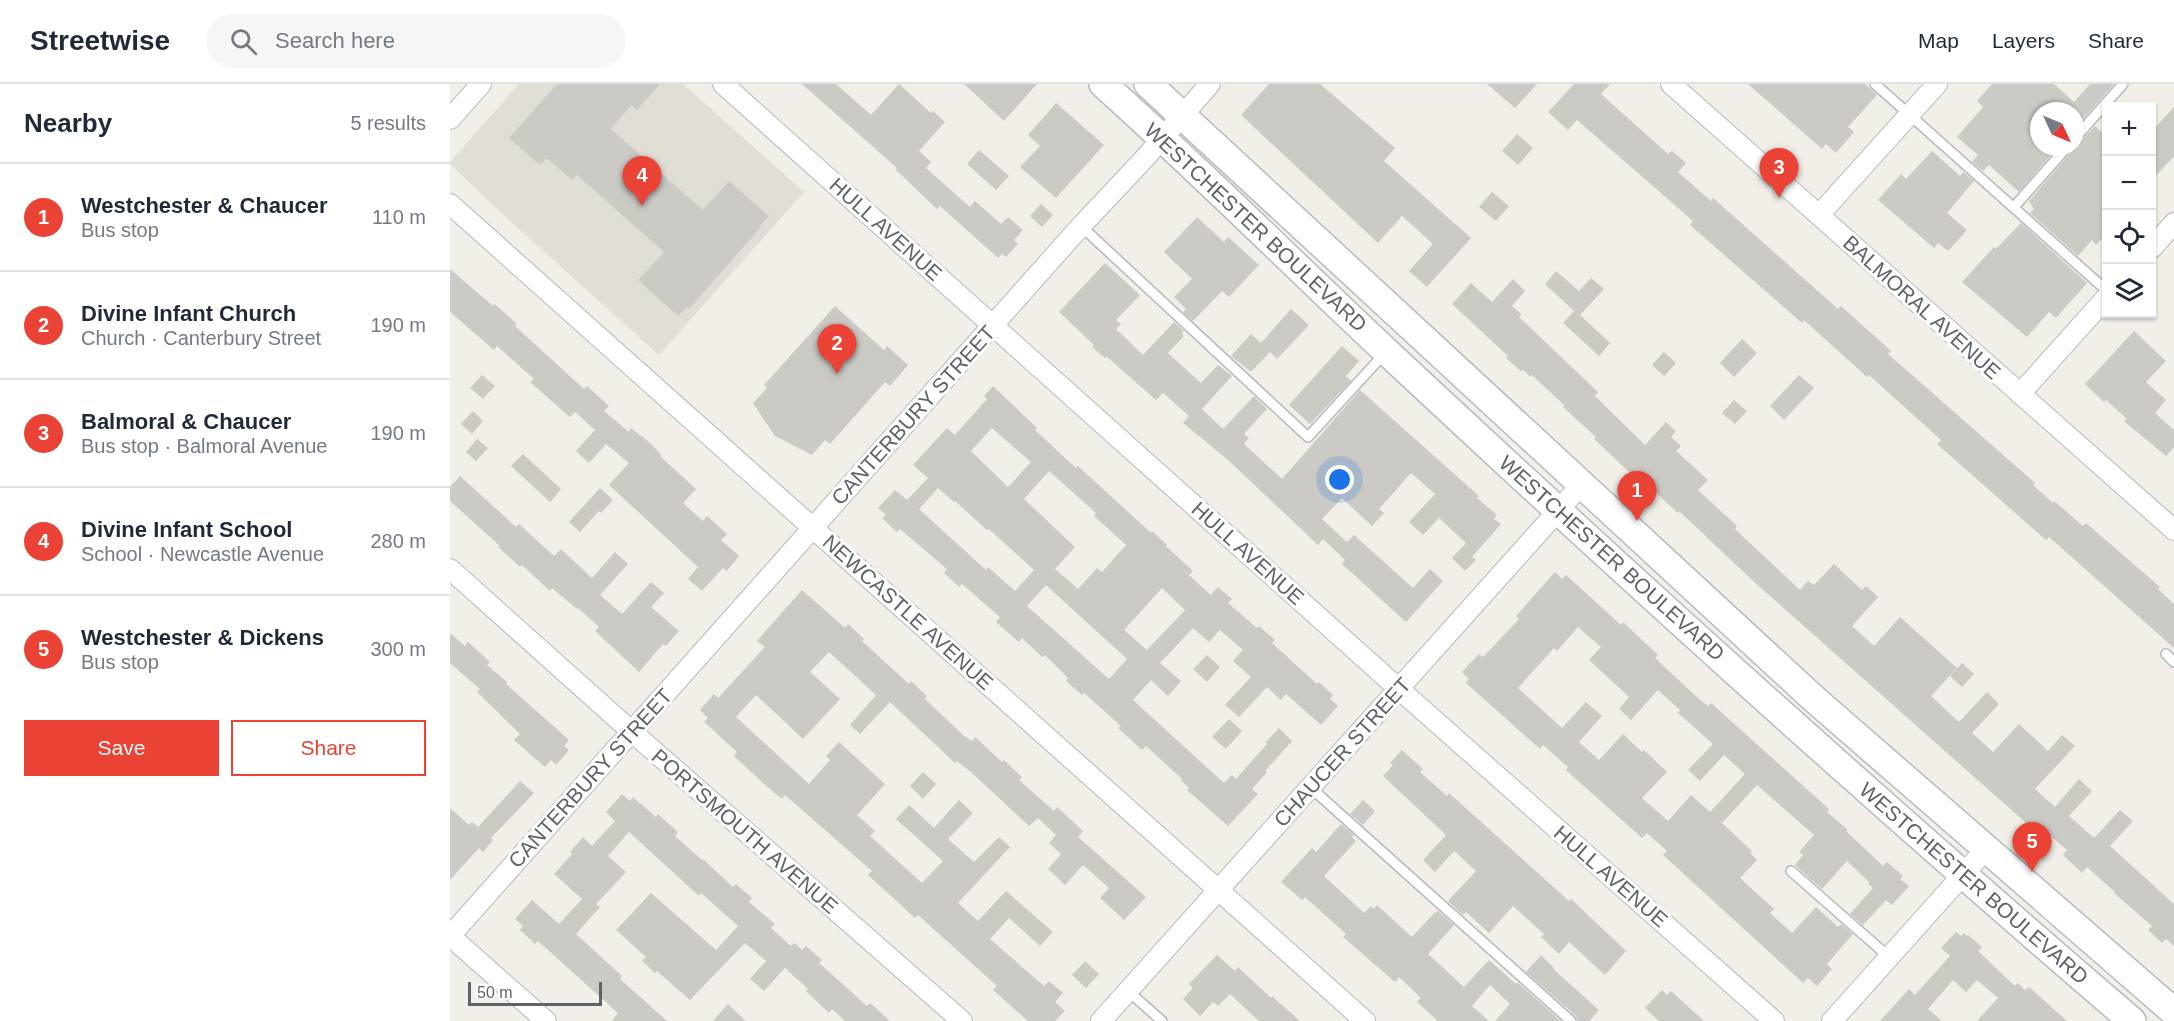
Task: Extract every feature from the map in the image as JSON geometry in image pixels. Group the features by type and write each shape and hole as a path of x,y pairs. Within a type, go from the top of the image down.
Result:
{"street":[{"path":"450,119 482,84"},
{"name":"HULL AVENUE","path":"723,84 1774,1021"},
{"name":"WESTCHESTER BOULEVARD","path":"1103,84 1559,510 1962,875 2132,1021"},
{"name":"WESTCHESTER BOULEVARD","path":"1148,84 1813,698 2174,1012"},
{"name":"CANTERBURY STREET","path":"450,936 1210,84"},
{"name":"BALMORAL AVENUE","path":"1671,84 2174,531"},
{"path":"1819,215 1937,84"},
{"name":"NEWCASTLE AVENUE","path":"450,204 1365,1021"},
{"path":"2156,243 2174,223"},
{"path":"2020,394 2102,302"},
{"name":"CHAUCER STREET","path":"1101,1021 1582,484"},
{"name":"PORTSMOUTH AVENUE","path":"450,569 962,1021"},
{"path":"1832,1021 1986,849"},
{"path":"450,936 546,1021"}],"lane":[{"path":"1875,84 2102,286"},
{"path":"2084,128 2124,84"},
{"path":"2014,207 2059,156"},
{"path":"1081,226 1308,437 1387,351"},
{"path":"2166,654 2174,662"},
{"path":"1310,787 1571,1021"},
{"path":"1791,871 1889,957"},
{"path":"1128,991 1162,1021"}],"shaded area":[{"path":"519,84 683,84 804,192 659,355 450,164"}],"building":[{"path":"557,84 660,84 637,110 631,105 611,129 703,210 729,181 769,216 689,309 687,307 678,316 638,280 664,252 577,175 572,180 547,158 540,165 509,138"},
{"path":"802,84 836,84 871,115 899,84 931,113 933,111 945,122 919,151 931,162 926,168 970,207 975,201 1001,224 1008,217 1023,230 1014,240 1018,244 1006,257 1002,254 998,258 940,206 937,209 896,170 897,168"},
{"path":"964,84 1037,84 1004,121"},
{"path":"1269,84 1320,84 1395,148 1384,161 1471,238 1427,287 1409,271 1433,244 1402,216 1378,243 1241,115"},
{"path":"1487,84 1537,84 1515,108"},
{"path":"1574,84 1610,84 1601,94 1668,154 1672,151 1686,163 1678,172 1711,201 1713,198 1838,309 1841,306 1891,351 1888,354 2035,483 2033,485 2053,503 2054,501 2083,526 2086,523 2160,587 2158,589 2174,604 2174,648 2049,537 2046,540 1937,444 1941,440 1869,375 1867,377 1804,320 1802,323 1690,225 1693,221 1577,120 1568,130 1548,112"},
{"path":"1748,84 1865,84 1877,95 1848,127 1854,132 1836,153 1826,144 1822,149"},
{"path":"1992,84 2054,84 2074,102 2030,102 2030,156 2050,156 2019,192 1989,165 1983,171 1972,162 1978,155 1957,137 1983,107 1977,101"},
{"path":"2090,84 2114,84 2084,118 2084,102 2074,102"},
{"path":"1056,103 1104,145 1056,198 1020,167 1040,146 1028,135"},
{"path":"2174,107 2174,156 2156,176 2156,156 2156,127"},
{"path":"2095,126 2102,132 2102,238 2096,245 2092,240 2078,256 2030,213 2034,209 2029,201 2068,156 2084,156 2084,138"},
{"path":"1517,134 1533,148 1518,165 1502,151"},
{"path":"979,150 1009,176 996,190 967,164"},
{"path":"1932,151 1960,176 1963,172 1974,181 1947,213 1967,230 1948,251 1938,243 1934,248 1878,200 1901,174 1906,179"},
{"path":"1492,192 1509,206 1496,221 1479,207"},
{"path":"1041,204 1053,215 1042,227 1030,216"},
{"path":"1197,217 1224,242 1228,237 1259,265 1229,297 1222,291 1193,321 1183,312 1186,309 1174,297 1192,279 1164,252"},
{"path":"2021,223 2087,283 2056,318 2049,312 2027,337 1962,282 1994,247 1996,249"},
{"path":"1105,263 1140,295 1116,320 1121,324 1116,329 1143,355 1174,322 1184,331 1182,333 1184,336 1168,353 1201,383 1218,365 1232,376 1202,409 1223,429 1254,396 1267,409 1244,434 1249,438 1244,444 1282,479 1360,390 1479,496 1477,498 1497,515 1494,519 1501,524 1472,557 1476,560 1465,571 1452,558 1466,543 1439,518 1423,535 1409,522 1435,494 1411,473 1379,509 1384,513 1372,526 1342,498 1322,519 1347,542 1354,535 1413,588 1430,569 1443,581 1406,622 1342,564 1345,560 1323,539 1318,545 1228,460 1183,423 1189,416 1163,393 1156,400 1107,357 1105,358 1092,347 1094,345 1059,312"},
{"path":"450,269 493,306 495,304 517,324 515,326 584,389 587,386 609,406 604,411 629,432 631,428 649,442 661,454 660,456 696,489 683,503 703,521 707,516 727,534 721,540 739,556 727,571 723,568 702,591 688,579 698,567 609,485 629,463 606,444 589,463 576,451 595,430 575,412 570,417 530,382 534,379 497,346 494,350 450,312"},
{"path":"1556,271 1579,291 1591,278 1604,289 1580,315 1610,343 1599,356 1563,323 1574,311 1545,284"},
{"path":"1513,279 1525,291 1512,306 1521,314 1519,317 1598,392 1595,396 1645,445 1666,422 1676,431 1671,437 1681,446 1676,451 1708,480 1698,490 1737,526 1735,529 1800,590 1808,581 1814,585 1834,564 1862,590 1866,586 1878,597 1852,626 1874,646 1900,617 1957,668 1931,696 1959,722 1987,692 1999,704 1972,733 1993,752 2019,724 2048,751 2062,735 2075,746 2035,789 2055,807 2079,779 2092,791 2069,816 2094,838 2120,810 2133,821 2110,846 2174,904 2174,946 2166,939 2162,943 2148,930 2152,926 2087,867 2082,873 2063,855 2067,850 2039,826 2035,831 1751,579 1679,511 1678,513 1646,484 1644,486 1594,439 1596,437 1563,407 1565,406 1532,375 1531,377 1523,370 1521,371 1506,358 1508,356 1452,304 1471,283 1492,302"},
{"path":"835,306 884,350 887,346 908,365 890,386 885,382 830,444 825,440 812,455 775,436 753,403 767,388 764,385"},
{"path":"1291,309 1309,325 1277,359 1270,352 1251,372 1231,356 1251,334 1261,343"},
{"path":"2134,331 2166,361 2146,382 2166,400 2155,413 2174,430 2174,447 2166,456 2124,421 2127,419 2106,400 2104,402 2085,384"},
{"path":"1742,339 1757,353 1734,377 1720,363"},
{"path":"1342,346 1359,361 1346,376 1351,381 1310,424 1289,405"},
{"path":"1664,352 1676,363 1664,376 1652,365"},
{"path":"482,375 495,386 483,399 470,388"},
{"path":"1799,375 1814,388 1784,420 1770,406"},
{"path":"993,386 1076,468 1078,466 1167,545 1193,571 1189,575 1211,595 1218,587 1232,599 1228,603 1275,640 1272,643 1317,684 1319,682 1333,695 1330,699 1338,706 1321,725 1286,694 1281,700 1267,687 1239,717 1225,705 1251,677 1233,661 1243,650 1220,630 1209,642 1193,628 1160,663 1181,681 1168,696 1151,680 1133,700 1224,783 1232,775 1236,779 1279,728 1292,741 1252,789 1258,794 1228,826 1187,790 1189,788 1182,779 1146,746 1142,750 1118,728 1121,726 1084,693 1082,695 1066,681 1068,678 1045,655 1042,657 1022,638 1019,642 996,622 1000,617 962,584 959,587 944,573 947,569 900,529 897,532 882,518 886,515 878,508 895,490 907,500 928,478 913,465 947,428 955,435 987,399 984,396","holes":["992,428 1031,462 1008,487 971,451","1049,471 1096,513 1094,516 1126,545 1102,572 1097,568 1078,589 1055,569 1075,547 1024,499","938,488 987,530 989,529 1034,570 1015,591 988,567 986,570 919,509","1046,585 1127,659 1109,679 1027,606","1162,588 1185,610 1147,650 1124,630"]},
{"path":"1734,400 1747,411 1735,424 1722,413"},
{"path":"473,411 483,421 472,434 461,424"},
{"path":"477,439 488,448 476,461 466,452"},
{"path":"523,454 561,489 550,502 511,466"},
{"path":"460,476 516,527 519,524 554,556 561,549 592,578 615,552 628,564 600,595 622,614 651,582 664,593 651,607 679,631 666,646 663,644 639,672 595,631 599,627 578,608 552,588 550,591 522,565 520,567 450,501 450,487"},
{"path":"600,488 613,500 601,513 599,511 580,532 569,522"},
{"path":"1555,572 1562,579 1566,575 1621,625 1623,622 1658,655 1655,658 1699,699 1708,706 1711,703 1829,809 1827,812 1883,866 1887,862 1903,876 1900,879 1909,886 1892,905 1886,900 1863,925 1850,914 1873,888 1868,884 1869,882 1847,861 1822,889 1795,865 1803,855 1799,852 1814,835 1757,785 1722,823 1752,851 1750,853 1757,860 1740,878 1774,909 1770,913 1792,933 1816,907 1838,927 1841,924 1853,934 1827,964 1832,969 1817,986 1808,978 1803,983 1663,855 1667,851 1647,833 1642,838 1566,770 1568,767 1543,745 1540,749 1466,683 1469,679 1462,672 1479,654 1483,657 1519,619 1516,616","holes":["1578,627 1601,647 1589,660 1629,697 1619,709 1631,720 1658,690 1680,710 1678,713 1713,744 1688,770 1700,781 1724,755 1745,774 1710,812 1691,795 1668,821 1642,798 1667,772 1644,750 1642,752 1623,734 1599,760 1579,742 1602,716 1586,702 1562,728 1518,688 1554,648 1557,651"]},
{"path":"802,590 845,628 848,624 864,639 862,641 909,684 911,681 927,696 925,699 963,735 972,741 975,737 1002,762 1004,760 1022,777 1019,780 1054,811 1057,807 1083,831 1078,837 1146,897 1124,920 1100,898 1109,888 1083,865 1065,885 1048,869 1061,854 1049,843 1056,835 1038,818 1029,826 972,773 957,761 955,763 890,702 860,734 850,725 876,695 829,652 810,672 840,699 803,739 756,695 736,717 809,784 830,760 826,756 839,742 885,784 857,815 875,831 870,836 922,883 943,861 896,819 909,805 934,828 959,800 973,813 948,839 974,862 999,837 1010,847 958,903 978,921 1006,891 1053,932 1040,946 1009,918 990,939 1044,986 1049,981 1063,993 1055,1002 1065,1011 1055,1021 1028,1021 993,990 997,986 918,915 915,918 868,875 872,871 785,795 782,799 765,785 734,756 737,752 704,722 708,718 700,710 714,694 718,698 765,647 757,641"},
{"path":"450,633 465,646 468,642 490,662 487,665 507,682 506,684 569,740 564,746 569,750 556,765 551,760 545,767 514,740 520,734 477,692 480,689 450,663"},
{"path":"1207,655 1220,667 1207,682 1193,669"},
{"path":"1962,663 1974,674 1962,687 1950,676"},
{"path":"1229,719 1242,731 1226,749 1212,737"},
{"path":"1402,750 1423,769 1420,772 1447,796 1449,793 1569,901 1571,899 1626,951 1605,975 1569,942 1559,954 1541,937 1544,934 1513,906 1489,933 1466,912 1463,915 1448,901 1476,871 1454,851 1435,872 1423,860 1446,835 1383,776 1393,765 1390,763"},
{"path":"923,772 936,784 923,799 910,786"},
{"path":"520,781 534,793 491,838 493,840 483,852 479,848 450,880 450,808 469,825 472,822 478,827"},
{"path":"622,794 630,801 633,797 656,817 658,814 678,832 675,836 733,887 736,884 752,898 749,902 775,924 771,928 791,946 795,943 802,950 806,946 822,960 819,963 867,1006 870,1003 890,1021 845,1021 832,1009 829,1013 785,968 764,991 750,979 766,961 745,943 690,1000 642,961 646,957 616,930 651,893 716,950 738,926 701,893 699,896 629,832 608,856 626,872 596,904 600,907 576,934 622,976 620,979 667,1021 612,1021 618,1013 538,941 535,944 520,930 523,926 515,919 532,900 559,924 582,899 554,874 572,854 570,852 583,837 592,846 615,821 606,812"},
{"path":"1363,800 1375,811 1363,825 1350,814"},
{"path":"1341,824 1354,835 1352,837 1356,841 1324,876 1364,913 1371,906 1374,909 1377,905 1412,937 1438,911 1454,925 1428,954 1464,987 1489,960 1561,1021 1495,1021 1510,1004 1490,985 1472,1006 1489,1021 1438,1021 1417,1002 1421,998 1399,977 1395,982 1343,937 1346,934 1305,897 1302,900 1281,882 1312,848 1316,852"},
{"path":"1956,932 1961,936 1964,933 1968,935 1982,947 1978,951 2015,986 2018,983 2025,990 2029,987 2067,1021 1977,1021 1998,998 1977,980 1966,992 1953,980 1928,1009 1942,1021 1880,1021 1909,989 1915,995 1950,956 1941,948"},
{"path":"1217,955 1235,971 1238,967 1300,1021 1259,1021 1230,994 1218,1006 1213,1002 1200,1016 1183,999 1193,988 1189,984"},
{"path":"1541,955 1553,969 1599,1010 1589,1021 1578,1021 1576,1016 1526,972"},
{"path":"1085,961 1099,974 1086,988 1072,975"},
{"path":"1662,990 1667,995 1671,991 1704,1021 1659,1021 1645,1008"},
{"path":"728,1004 746,1021 713,1021"}],"place":[{"name":"Balmoral & Chaucer","path":"1779,198"},
{"name":"Divine Infant School","path":"642,206"},
{"name":"Divine Infant Church","path":"837,374"},
{"name":"Westchester & Chaucer","path":"1637,521"},
{"name":"Westchester & Dickens","path":"2032,872"}]}
